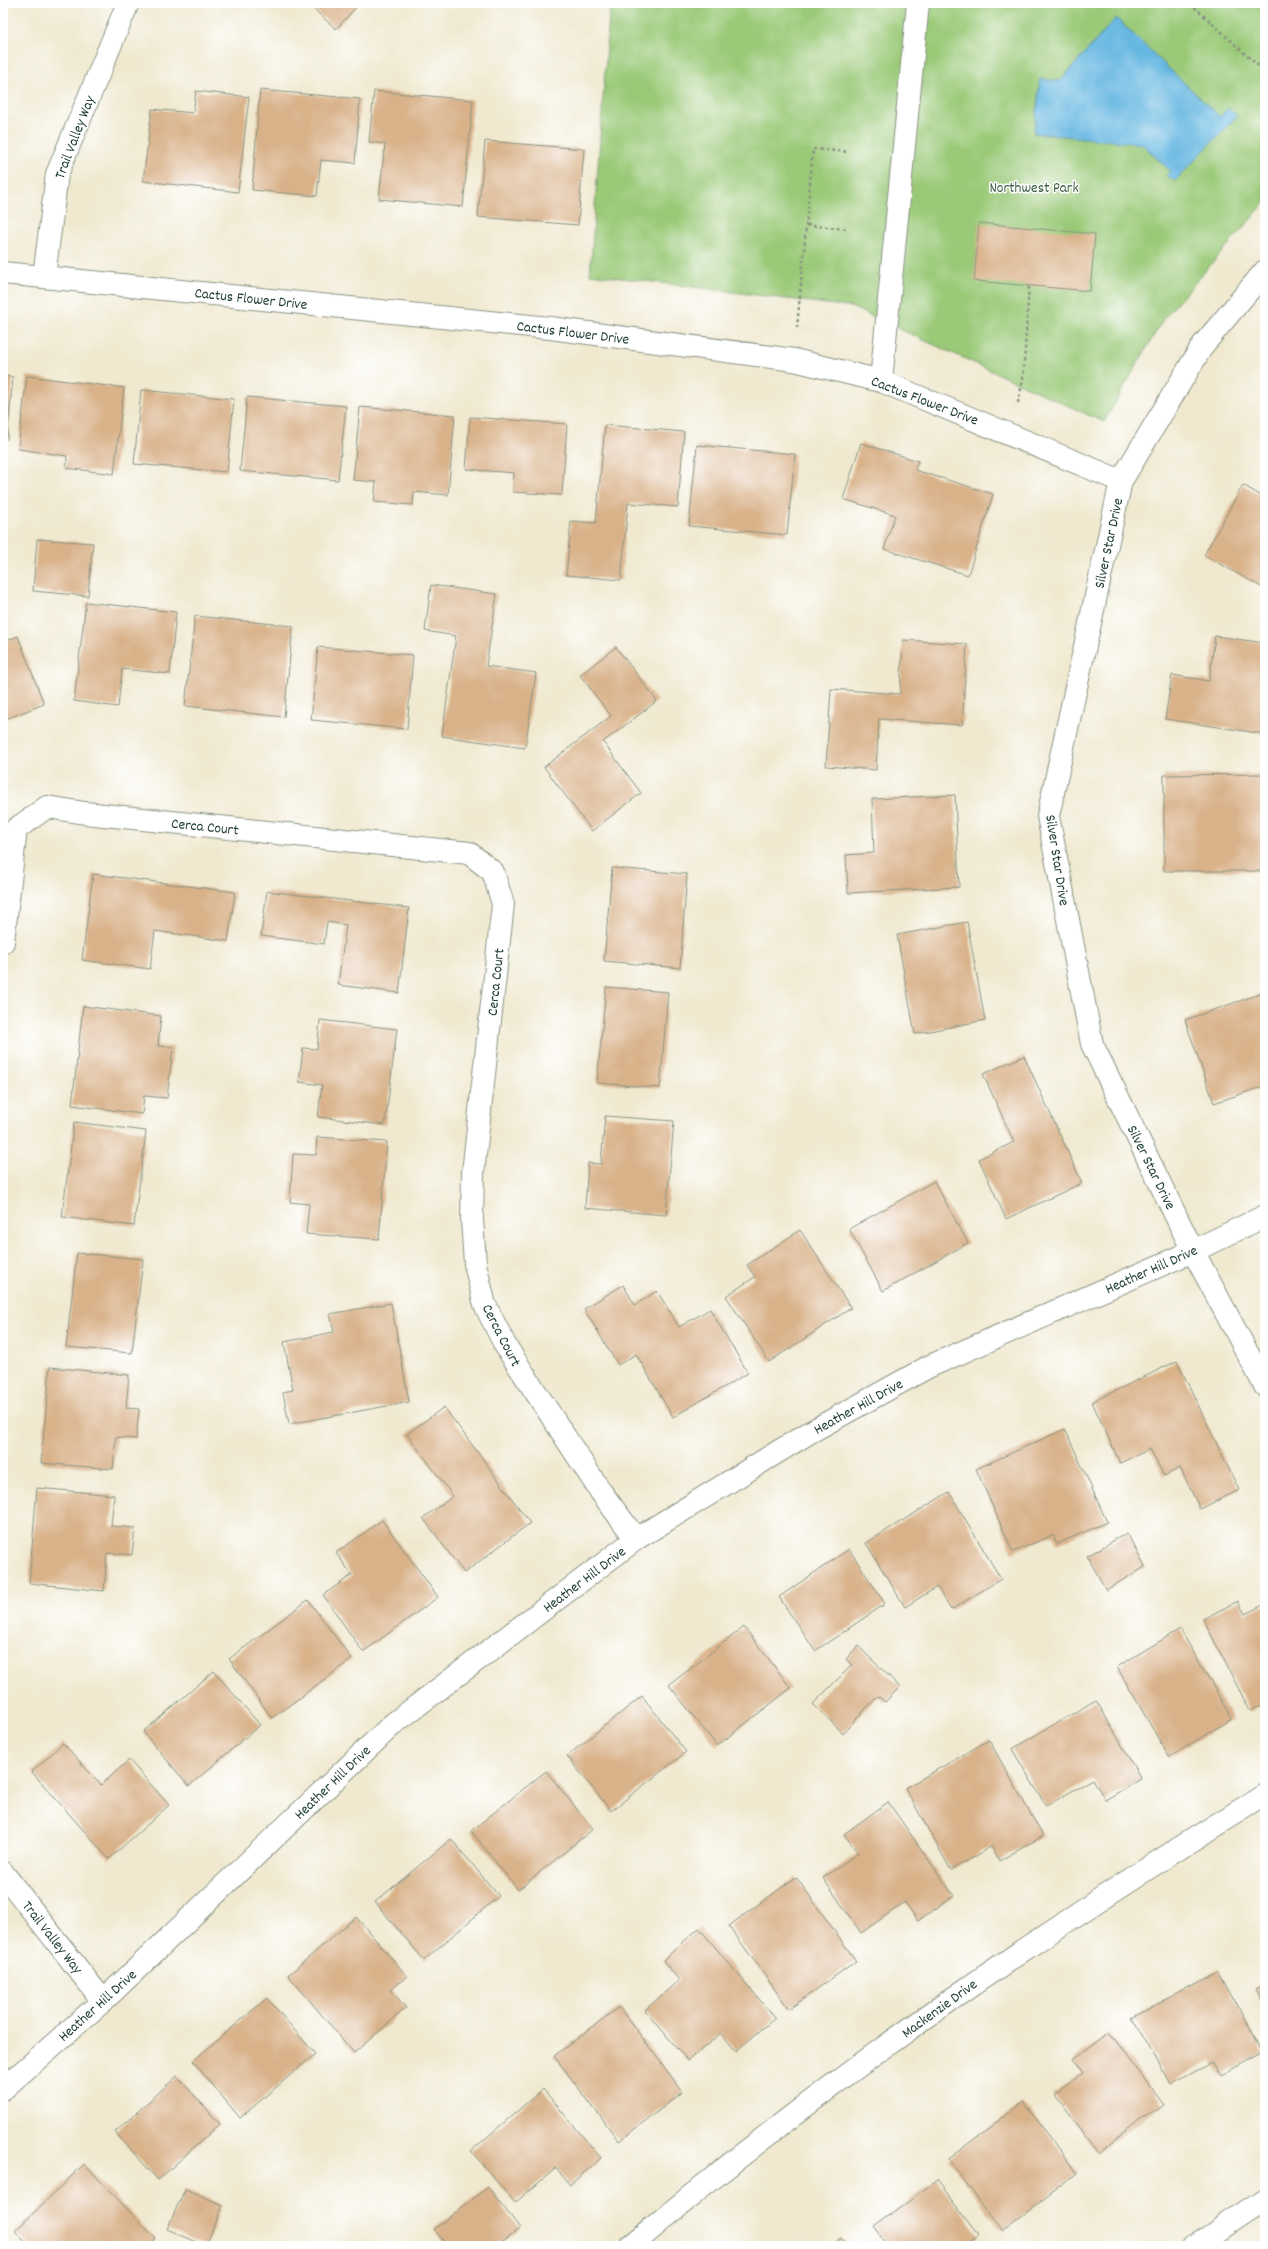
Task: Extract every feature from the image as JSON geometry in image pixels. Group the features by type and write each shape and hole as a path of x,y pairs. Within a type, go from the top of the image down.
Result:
{"street":[{"name":"Trail Valley Way","path":"44,277 57,174 128,3"},
{"path":"881,381 918,3"},
{"name":"Silver Star Drive","path":"1265,271 1203,345 1121,481 1048,816 1092,1044 1193,1251 1265,1386"},
{"name":"Cactus Flower Drive","path":"3,273 550,328 794,360 881,381 1121,481"},
{"name":"Cerca Court","path":"3,942 16,829 47,807 85,813 469,853 492,872 503,904 473,1173 472,1219 475,1264 485,1306 505,1345 602,1492 636,1539"},
{"name":"Heather Hill Drive","path":"3,2089 103,2001 393,1724 636,1539 807,1434 928,1367 1193,1251 1265,1216"},
{"name":"Mackenzie Drive","path":"631,2246 677,2206 829,2087 983,1976 1137,1874 1265,1795"},
{"name":"Trail Valley Way","path":"3,1873 103,2001"},
{"path":"1195,2246 1265,2199"}],"path":[{"path":"1190,3 1265,72"},
{"path":"794,360 813,149 849,152"},
{"path":"806,225 847,229"},
{"path":"1011,435 1024,380 1029,286"}],"green space":[{"name":"Northwest Park","path":"610,3 1265,3 1265,203 1164,318 1104,422 851,307 590,274"}],"water":[{"path":"1116,18 1220,117 1228,108 1237,116 1175,181 1166,175 1170,171 1142,144 1034,133 1040,79 1060,81"}],"building":[{"path":"307,3 360,3 336,29"},
{"path":"260,90 360,99 355,163 321,160 317,196 252,190"},
{"path":"196,91 249,97 238,192 143,181 152,109 193,113"},
{"path":"374,91 473,100 463,207 379,199 385,144 369,142"},
{"path":"485,141 584,149 578,225 478,217"},
{"path":"979,223 1095,234 1090,291 974,281"},
{"path":"3,376 13,377 7,439 3,439"},
{"path":"27,376 124,388 114,474 66,468 67,456 18,449"},
{"path":"141,390 234,399 227,472 134,464"},
{"path":"247,397 346,406 338,480 240,471"},
{"path":"360,407 455,415 448,495 414,492 413,505 374,502 376,482 353,480"},
{"path":"470,417 567,424 562,495 513,492 514,473 466,469"},
{"path":"605,425 684,432 678,507 628,503 621,580 566,575 571,521 596,523"},
{"path":"861,443 918,461 915,470 993,494 968,575 884,549 895,515 843,499"},
{"path":"697,445 795,454 787,535 689,526"},
{"path":"1243,485 1265,498 1265,589 1204,555"},
{"path":"37,539 93,543 88,596 33,591"},
{"path":"431,585 497,594 486,666 536,673 525,748 442,736 456,636 425,631"},
{"path":"86,602 176,612 170,674 122,669 118,707 74,701"},
{"path":"195,616 293,626 284,717 185,706"},
{"path":"18,636 44,704 3,720 3,642"},
{"path":"1215,636 1265,643 1265,734 1165,719 1172,675 1209,681"},
{"path":"903,640 967,644 962,725 879,719 876,770 826,766 831,689 900,694"},
{"path":"318,647 413,655 407,729 311,720"},
{"path":"616,647 657,701 603,742 641,793 592,831 544,767 611,716 580,675"},
{"path":"1265,774 1265,871 1164,871 1164,775"},
{"path":"955,795 959,887 848,893 846,855 874,853 872,799"},
{"path":"612,868 687,874 680,968 604,961"},
{"path":"93,874 235,892 228,941 155,931 150,969 82,960"},
{"path":"267,891 409,908 399,993 338,985 346,925 327,922 324,944 261,936"},
{"path":"967,922 985,1020 915,1034 897,935"},
{"path":"606,987 668,992 660,1088 597,1083"},
{"path":"1265,992 1265,1086 1214,1103 1185,1020"},
{"path":"83,1006 161,1016 158,1046 173,1047 167,1098 144,1096 142,1114 72,1105"},
{"path":"320,1020 397,1029 385,1125 318,1117 322,1085 299,1082 303,1048 317,1049"},
{"path":"1024,1056 1082,1183 1006,1219 979,1159 1014,1142 983,1074"},
{"path":"605,1116 674,1121 666,1215 585,1208 588,1163 601,1164"},
{"path":"74,1122 146,1131 134,1226 62,1217"},
{"path":"317,1137 387,1142 379,1239 306,1234 309,1204 290,1202 293,1154 316,1155"},
{"path":"934,1181 968,1243 883,1291 849,1229"},
{"path":"800,1230 851,1308 769,1362 726,1296 755,1277 747,1265"},
{"path":"77,1253 143,1259 132,1353 66,1347"},
{"path":"623,1285 635,1305 657,1291 679,1327 710,1309 748,1373 673,1417 636,1354 618,1365 584,1309"},
{"path":"391,1303 409,1402 289,1424 283,1392 293,1390 284,1342 334,1332 330,1314"},
{"path":"1177,1361 1239,1490 1200,1509 1180,1468 1164,1476 1150,1449 1120,1463 1092,1402"},
{"path":"50,1367 129,1375 126,1408 139,1409 136,1439 116,1437 113,1469 41,1463"},
{"path":"444,1407 530,1523 464,1573 423,1518 453,1496 407,1434"},
{"path":"1065,1429 1107,1522 1057,1544 1053,1535 1013,1552 976,1469"},
{"path":"37,1488 114,1495 111,1526 135,1528 132,1555 107,1553 104,1591 29,1583"},
{"path":"949,1492 1001,1579 951,1610 937,1587 905,1607 866,1543"},
{"path":"382,1520 438,1597 363,1652 323,1595 352,1575 336,1553"},
{"path":"1127,1533 1145,1567 1106,1590 1087,1556"},
{"path":"849,1549 885,1604 815,1651 779,1597"},
{"path":"308,1600 352,1659 272,1718 229,1659"},
{"path":"1238,1601 1245,1614 1265,1604 1265,1703 1250,1711 1203,1619"},
{"path":"744,1627 791,1688 717,1746 669,1685"},
{"path":"1180,1629 1232,1719 1169,1757 1117,1667"},
{"path":"858,1646 900,1687 885,1702 878,1696 843,1733 813,1704 852,1665 846,1659"},
{"path":"214,1671 260,1725 189,1786 143,1732"},
{"path":"642,1696 686,1752 611,1811 567,1756"},
{"path":"1096,1700 1141,1779 1105,1800 1093,1779 1046,1806 1012,1749"},
{"path":"989,1740 1043,1836 999,1861 992,1846 951,1870 905,1788"},
{"path":"63,1743 101,1785 129,1760 169,1805 109,1859 32,1772"},
{"path":"546,1771 593,1829 518,1890 471,1831"},
{"path":"888,1802 954,1896 918,1921 905,1902 861,1933 823,1878 858,1853 844,1834"},
{"path":"451,1839 499,1896 424,1960 375,1902"},
{"path":"796,1877 856,1961 789,2009 729,1926"},
{"path":"356,1917 407,1976 391,1990 406,2008 354,2053 288,1975"},
{"path":"699,1928 775,2018 736,2051 721,2033 688,2061 645,2010 679,1980 663,1960"},
{"path":"1218,1970 1263,2053 1220,2076 1211,2061 1170,2084 1133,2017"},
{"path":"1265,1983 1265,2005 1256,1988"},
{"path":"267,1998 315,2054 240,2118 193,2061"},
{"path":"619,2007 683,2092 619,2141 554,2056"},
{"path":"1109,2032 1163,2104 1097,2153 1053,2094 1082,2073 1073,2060"},
{"path":"177,2076 220,2124 158,2180 115,2132"},
{"path":"543,2089 601,2158 570,2185 556,2168 515,2203 471,2151"},
{"path":"1023,2102 1078,2173 1002,2231 948,2159"},
{"path":"84,2164 156,2239 149,2246 29,2246 15,2231"},
{"path":"937,2180 979,2235 965,2246 888,2246 874,2227"},
{"path":"488,2187 520,2228 497,2246 447,2246 434,2229"},
{"path":"185,2189 223,2205 206,2246 167,2229"},
{"path":"841,2238 848,2246 832,2246"}]}
